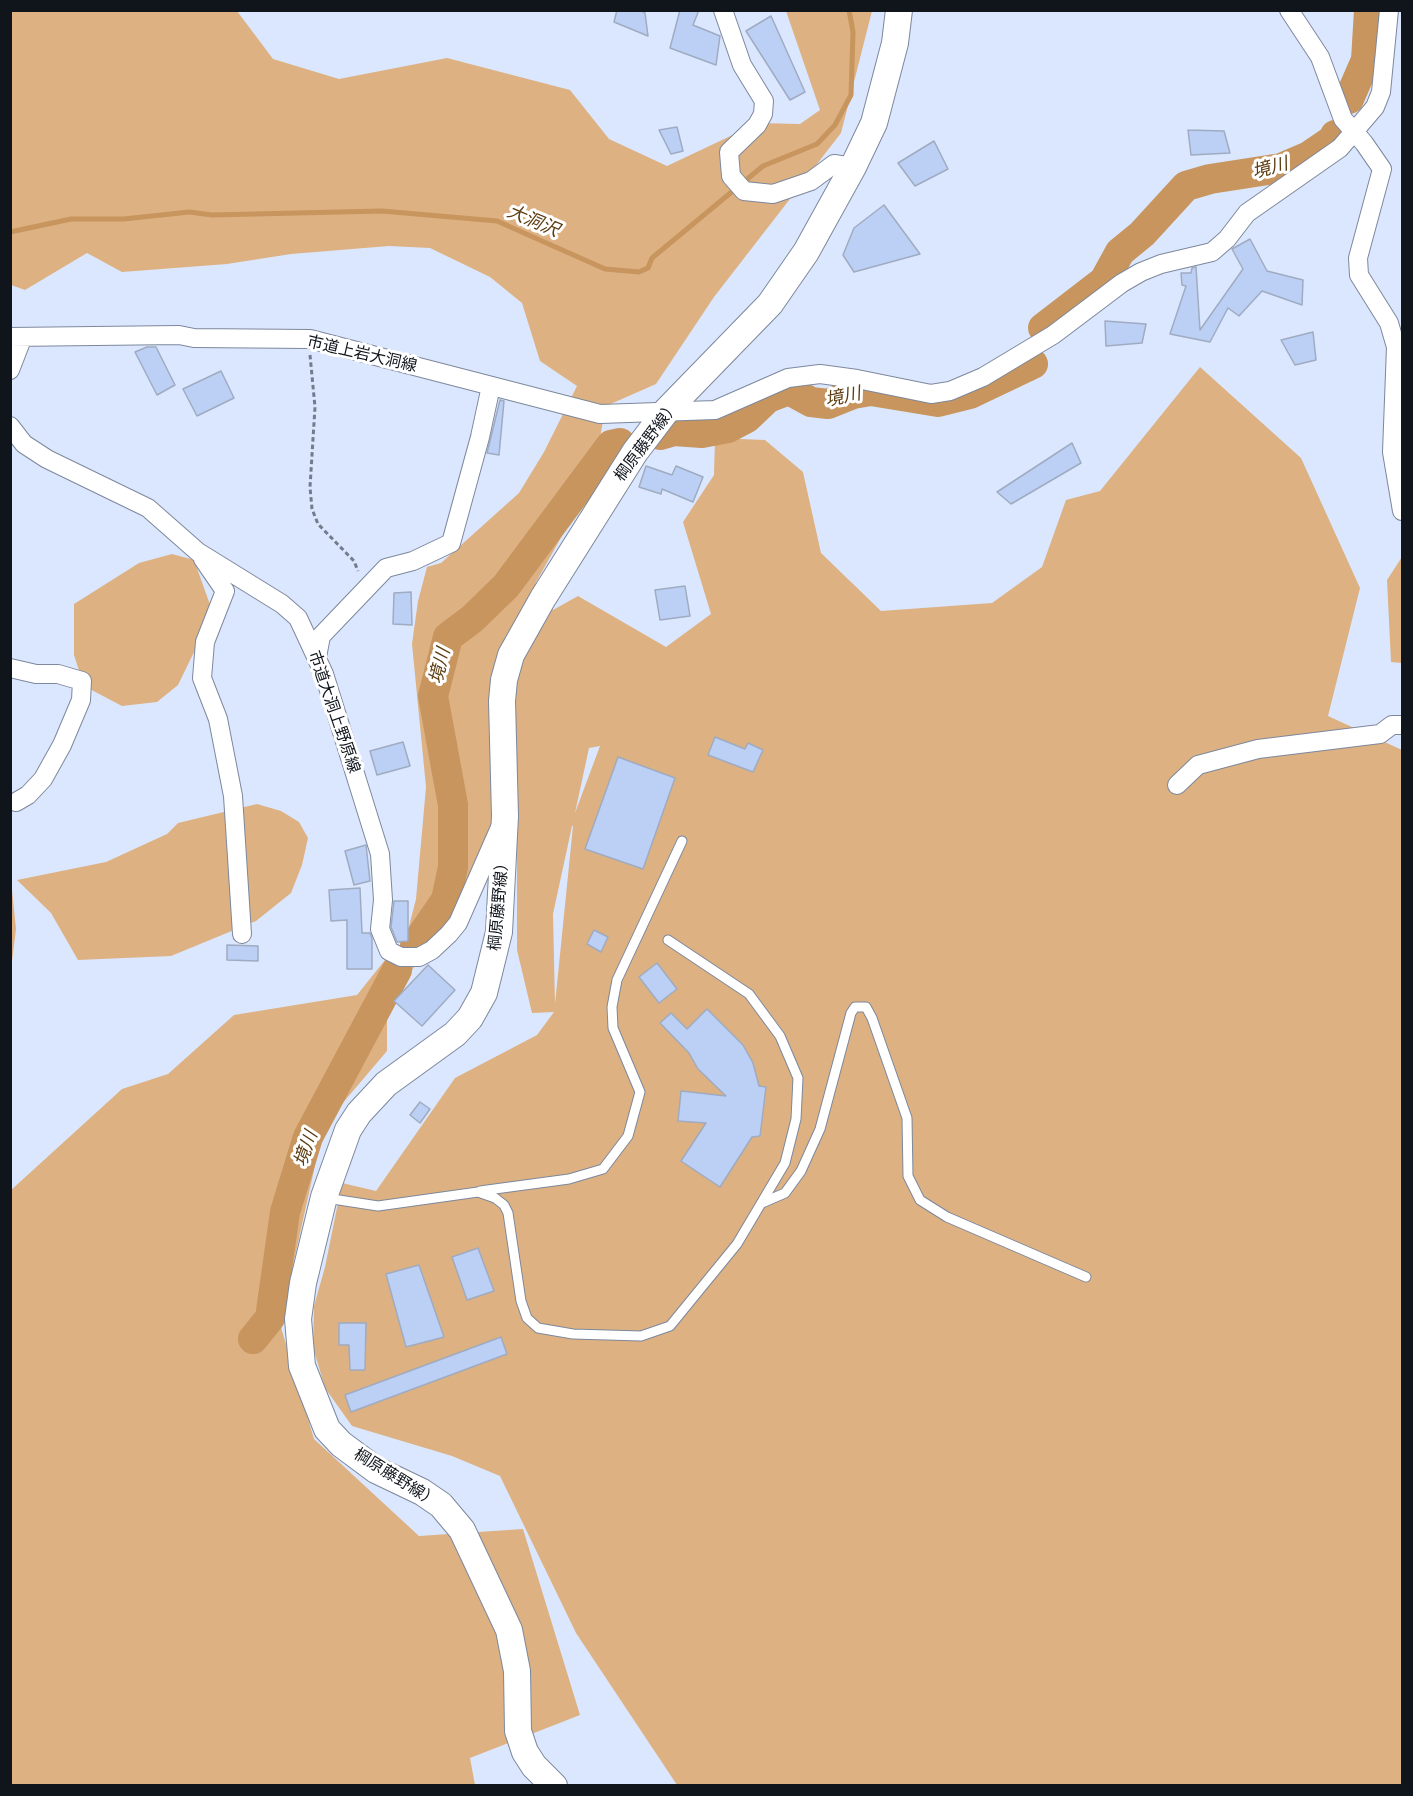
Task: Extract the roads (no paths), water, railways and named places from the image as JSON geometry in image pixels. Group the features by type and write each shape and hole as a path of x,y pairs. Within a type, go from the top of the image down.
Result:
{"main road":[{"name":"棡原藤野線）","path":"554,1785 534,1766 525,1752 518,1731 517,1671 509,1630 462,1530 441,1505 422,1492 376,1470 341,1444 327,1429 302,1366 298,1319 303,1283 324,1197 340,1147 359,1113 386,1084 455,1034 470,1017 484,993 499,932 505,816 502,701 504,680 511,655 537,607 635,452 667,410 770,304 812,243 874,123 895,43 899,10"}],"street":[{"path":"723,10 742,65 764,101 763,114 757,125 729,152 730,176 744,191 773,194 811,181 834,164 853,167"},
{"path":"1289,10 1314,46 1343,119 1382,169 1358,258 1359,276 1389,323 1396,347 1392,452 1402,511"},
{"name":"市道上岩大洞線","path":"16,338 179,335 194,338 310,339 600,414 715,410 764,386 788,378 819,374 931,394 983,377 1053,335 1122,283 1141,272 1161,264 1212,252 1227,239 1247,213 1340,148 1375,107 1381,92 1389,10"},
{"path":"10,370 16,338"},
{"path":"317,657 321,636 386,568 413,561 451,543 480,437 491,386"},
{"name":"市道大洞上野原線","path":"10,426 24,444 47,459 148,508 198,552 288,609 301,623 317,657 380,854 383,900 380,929 389,951 401,957 419,957 432,950 449,934 458,923 505,816"},
{"path":"198,552 225,591 205,642 202,678 218,719 233,796 242,934"},
{"path":"10,668 36,674 57,674 82,681 81,700 62,745 43,779 28,795 16,802"},
{"path":"1177,786 1198,765 1258,749 1380,734 1392,725 1402,725"}],"lane":[{"path":"324,1197 352,1204 378,1206 569,1179 603,1170 628,1136 640,1092 613,1028 612,1007 617,980 682,841"},
{"path":"478,1192 495,1198 504,1205 508,1213 521,1301 527,1318 538,1328 573,1334 641,1336 670,1326 737,1244 785,1163 796,1119 798,1078 780,1036 749,994 668,940"},
{"path":"762,1203 785,1193 801,1171 820,1129 851,1013 855,1007 866,1008 872,1018 907,1118 909,1176 920,1200 947,1217 1086,1277"}],"waterway":[{"name":"大洞沢","path":"10,232 71,219 124,219 189,212 212,215 382,211 497,221 605,269 639,272 648,268 652,258 763,166 817,144 835,125 851,95 853,32 849,10"},
{"name":"境川","path":"1349,99 1366,60 1369,10"},
{"name":"境川","path":"1043,328 1104,281 1120,252 1142,234 1186,186 1210,179 1281,168 1309,156 1334,139 1335,135"},
{"name":"境川","path":"660,435 674,431 702,433 728,428 747,418 768,398 789,390 811,402 828,404 853,394 871,391 938,402 970,394 1033,364"},
{"name":"境川","path":"415,945 446,900 453,867 453,805 433,696 448,637 472,619 506,586 611,445 620,443"},
{"name":"境川","path":"253,1339 270,1318 285,1212 308,1137 397,970"}]}
